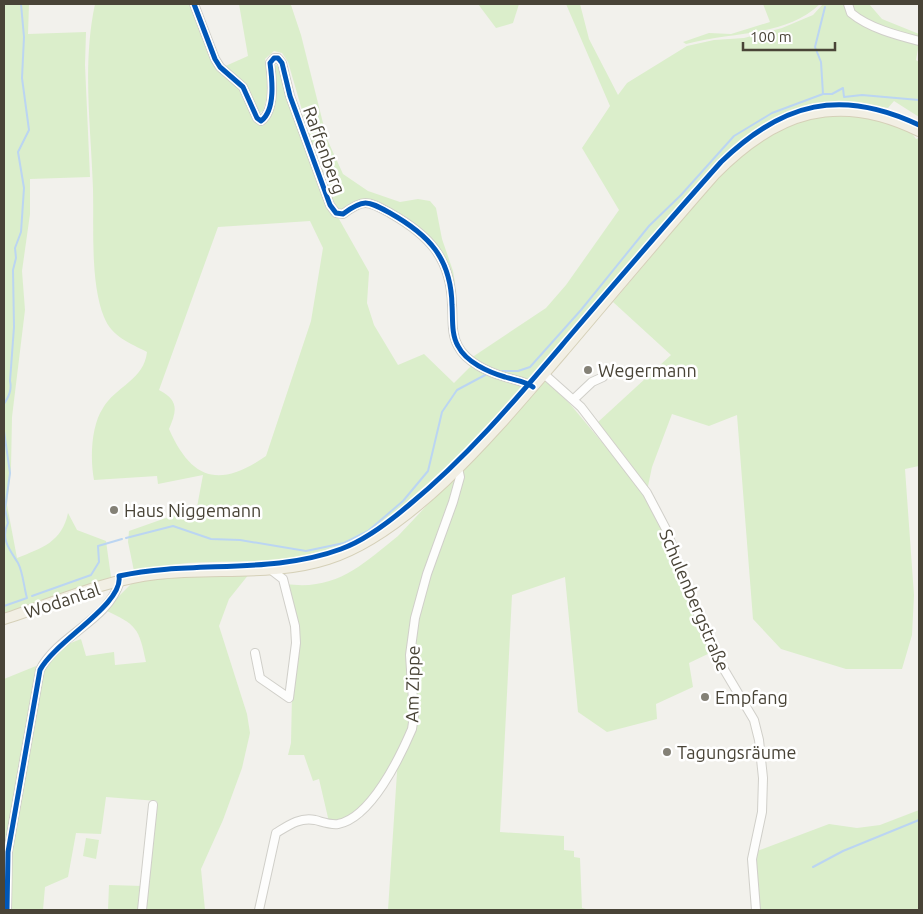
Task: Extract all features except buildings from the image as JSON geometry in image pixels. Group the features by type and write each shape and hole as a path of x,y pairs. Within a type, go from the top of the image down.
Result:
{"main road":[{"name":"Wodantal","path":"4,619 120,581 155,574 186,571 270,569 328,559 368,541 398,520 458,468 533,387 715,174 757,137 796,117 841,110 882,115 919,131"}],"street":[{"name":"Raffenberg","path":"194,4 215,59 220,67 243,87 257,118 261,121 264,118 270,99 270,63 274,58 278,58 282,63 294,105 330,205 336,213 341,214 360,202 370,202 412,226 425,236 436,248 450,288 452,326 457,346 469,360 490,372 533,387"},
{"path":"848,4 851,13 861,20 882,30 919,41"},
{"name":"Schulenbergstraße","path":"544,374 574,399 632,472 660,516 685,583 716,656 754,720 759,740 763,778 762,812 752,859 756,910"},
{"path":"574,399 592,382 603,377"},
{"name":"Am Zippe","path":"259,910 276,833 292,823 303,819 340,824 358,813 374,798 409,737 414,716 410,655 415,618 427,574 453,502 460,477 458,468"},
{"path":"255,654 260,678 289,698 296,643 294,626 283,579 270,569"},
{"path":"7,910 8,852 40,670 46,659 57,647 107,606 120,581"},
{"path":"142,910 153,805"}],"green space":[{"path":"4,4 29,4 28,34 86,32 85,65 90,177 30,179 30,214 22,271 25,310 12,417 11,468 7,505 17,558 50,543 61,531 68,513 77,530 106,541 111,577 4,613"},
{"path":"95,4 193,4 214,66 239,86 255,121 263,126 273,104 274,66 277,65 312,149 321,162 327,188 327,203 339,219 369,272 367,303 374,325 398,365 424,354 454,383 472,365 523,385 524,388 483,433 433,483 380,526 353,542 310,556 257,561 187,563 134,571 128,542 129,531 197,507 203,475 158,484 157,476 94,480 92,443 99,415 108,400 141,369 147,352 122,339 107,324 97,288 88,96 91,27","holes":["310,221 323,248 311,321 266,456 235,473 209,474 198,469 187,460 169,429 175,411 173,402 159,390 218,227"]},
{"path":"239,4 294,4 291,5 301,35 327,139 343,174 368,191 400,202 418,199 430,201 436,208 442,239 453,271 455,283 452,289 438,248 384,207 366,199 337,213 328,202 328,188 323,161 313,148 288,62 282,53 274,51 265,59 268,72 268,91 263,111 260,113 240,84 221,68 248,56"},
{"path":"478,4 519,4 513,23 496,28"},
{"path":"566,4 580,4 589,39 618,95 627,83 687,46 714,40 744,38 782,28 813,15 823,4 869,4 882,19 919,34 919,40 850,14 919,43 916,60 919,62 919,117 894,101 888,108 854,103 813,106 782,115 751,133 720,159 633,257 529,381 489,369 471,358 546,308 566,285 619,210 582,148 610,106"},
{"path":"763,4 820,4 806,15 774,28 686,44 683,42 709,33 731,34 770,22"},
{"path":"858,113 909,129 916,139 919,138 919,466 905,469 914,595 912,635 902,669 846,669 781,649 753,619 737,415 709,426 672,414 652,467 647,491 632,466 598,422 671,355 613,302 710,187 748,149 769,134 803,119"},
{"path":"545,380 570,404 646,495 659,517 712,652 689,663 693,687 656,704 657,719 607,732 578,712 565,577 512,595 500,832 564,836 564,850 574,851 574,857 580,858 582,908 590,910 388,910 398,757 379,789 361,809 351,817 340,822 329,822 319,779 313,781 304,755 288,755 291,743 292,695 298,643 286,584 320,584 334,580 347,574 372,557 398,536"},
{"path":"249,574 229,599 219,626 247,714 250,733 242,768 223,820 201,869 205,910 145,910 157,801 106,797 101,834 76,833 68,877 45,887 43,910 10,910 10,853 44,666 63,646 81,639 86,656 114,652 115,665 146,662 141,642 135,629 124,620 105,610 132,583 171,576"},
{"path":"36,666 4,854 4,679"},
{"path":"919,810 919,910 757,910 754,865 757,851 829,824 857,828 880,825"},
{"path":"86,838 99,840 96,859 83,856"},
{"path":"109,885 143,886 141,910 108,910"}],"waterway":[{"path":"4,404 9,396 11,387 14,327 13,270 16,258 15,248 21,232 24,188 18,152 29,130 22,78 24,37 21,4"},
{"path":"823,94 821,62 815,47 825,7"},
{"path":"502,371 518,371 530,367 581,310 649,226 681,195 734,136 772,113 823,94 832,94 843,88 844,97 862,95 919,100"},
{"path":"126,538 173,526 211,539 240,540 306,551 344,543 368,531 403,501 428,471 442,412 457,390 487,374"},
{"path":"4,431 10,473 5,509 8,523 5,534 9,549 20,567 27,598 4,606"},
{"path":"32,596 91,575 99,562 98,546 122,539"},
{"path":"813,867 843,851 919,820"}],"cycle path":[{"path":"194,4 215,59 220,67 243,87 257,118 261,121 266,116 271,102 270,63 274,58 278,58 282,63 290,96 330,205 336,213 343,214 361,203 371,204 404,221 416,230 435,250 447,274 451,288 453,331 462,352 472,362 485,369 533,387"},
{"path":"7,910 8,852 40,670 59,647 111,598 118,587 119,576 147,571 287,562 341,549 368,536 409,505 475,444 721,162 744,142 767,126 790,114 814,107 838,105 864,107 891,114 919,125"}],"place":[{"name":"Wegermann","path":"588,370"},
{"name":"Haus Niggemann","path":"114,510"},
{"name":"Empfang","path":"705,697"},
{"name":"Tagungsräume","path":"667,752"}]}
